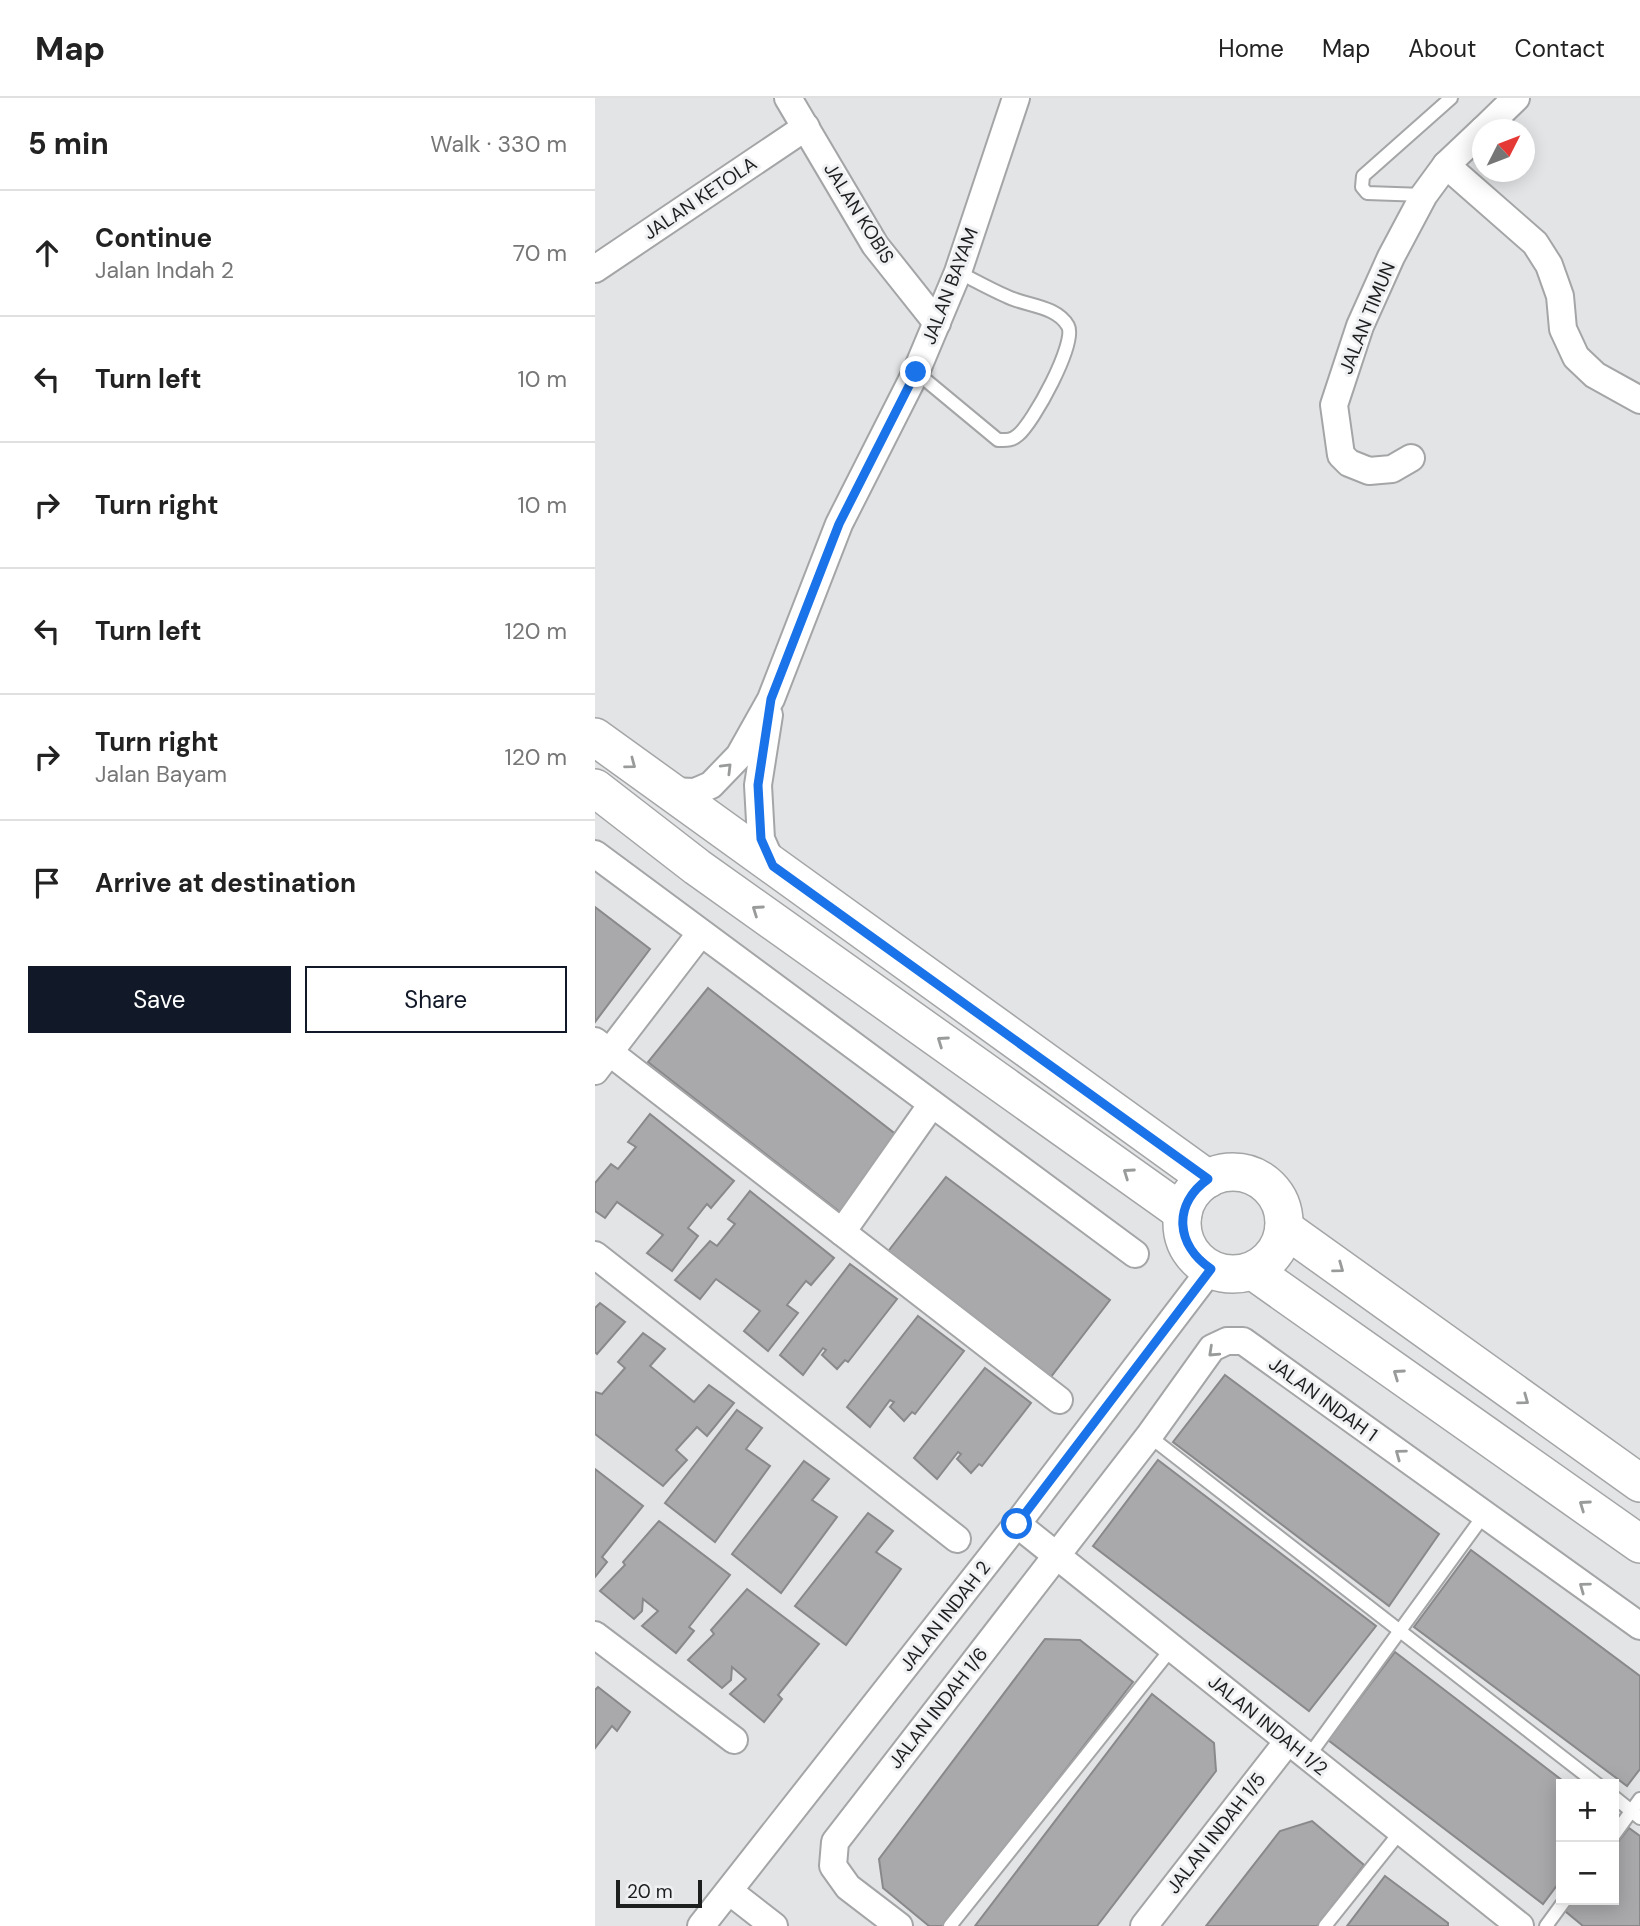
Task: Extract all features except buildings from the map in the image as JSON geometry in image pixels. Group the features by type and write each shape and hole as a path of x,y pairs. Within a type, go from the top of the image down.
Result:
{"street":[{"name":"JALAN KOBIS","path":"788,98 875,245 937,323"},
{"name":"JALAN BAYAM","path":"667,791 695,792 711,785 739,756 771,699 839,524 916,372 958,272 1016,98"},
{"name":"JALAN TIMUN","path":"1494,119 1516,98"},
{"name":"JALAN KETOLA","path":"595,269 806,127"},
{"name":"JALAN TIMUN","path":"1411,458 1392,469 1369,471 1349,463 1341,455 1334,405 1360,327 1391,257 1424,195 1446,165 1472,140"},
{"path":"1446,165 1535,243 1549,265 1560,296 1563,329 1576,357 1595,375 1640,400"},
{"name":"JALAN BAYAM","path":"771,699 758,785 761,839 773,866"},
{"path":"595,737 1208,1179"},
{"path":"595,788 697,867 1183,1213"},
{"path":"595,854 1135,1254"},
{"path":"700,934 600,1055 842,1232 1059,1400"},
{"path":"842,1232 932,1104"},
{"path":"1226,1173 1244,1174 1261,1180 1274,1193 1282,1210 1284,1228 1279,1245 1268,1260 1253,1271 1232,1274 1211,1269 1198,1260 1188,1246 1182,1230 1183,1213 1188,1199 1197,1187 1208,1179 1226,1173"},
{"path":"1284,1228 1640,1483"},
{"path":"595,1255 957,1539"},
{"name":"JALAN INDAH 2","path":"701,1926 1017,1524 1211,1269"},
{"path":"1253,1271 1640,1544"},
{"name":"JALAN INDAH 1","path":"1056,1555 1149,1436 1212,1348 1227,1341 1243,1341 1640,1626"},
{"name":"JALAN INDAH 1/2","path":"1017,1524 1515,1925"},
{"name":"JALAN INDAH 1/6","path":"899,1926 848,1886 833,1866 835,1842 1056,1555"},
{"path":"595,1634 734,1740"},
{"name":"JALAN INDAH 1/5","path":"1144,1926 1288,1741"},
{"path":"729,1891 774,1926"}],"lane":[{"path":"1424,195 1367,193 1362,187 1363,176 1451,98"},
{"path":"916,372 998,440 1009,441 1019,435 1027,425 1061,366 1070,343 1069,329 1063,320 1049,310 1009,298 958,272"},
{"path":"1149,1436 1591,1779"},
{"path":"1308,1757 1484,1515"},
{"path":"950,1926 1172,1648"},
{"path":"1619,1830 1636,1814 1640,1800"},
{"path":"1619,1801 1636,1814"},
{"path":"1325,1926 1401,1831"},
{"path":"1545,1926 1561,1905"}],"route":[{"path":"916,372 839,524 771,699 758,785 761,839 773,866 1208,1179 1197,1187 1188,1199 1183,1213 1182,1230 1188,1246 1198,1260 1211,1269 1017,1524"}]}
